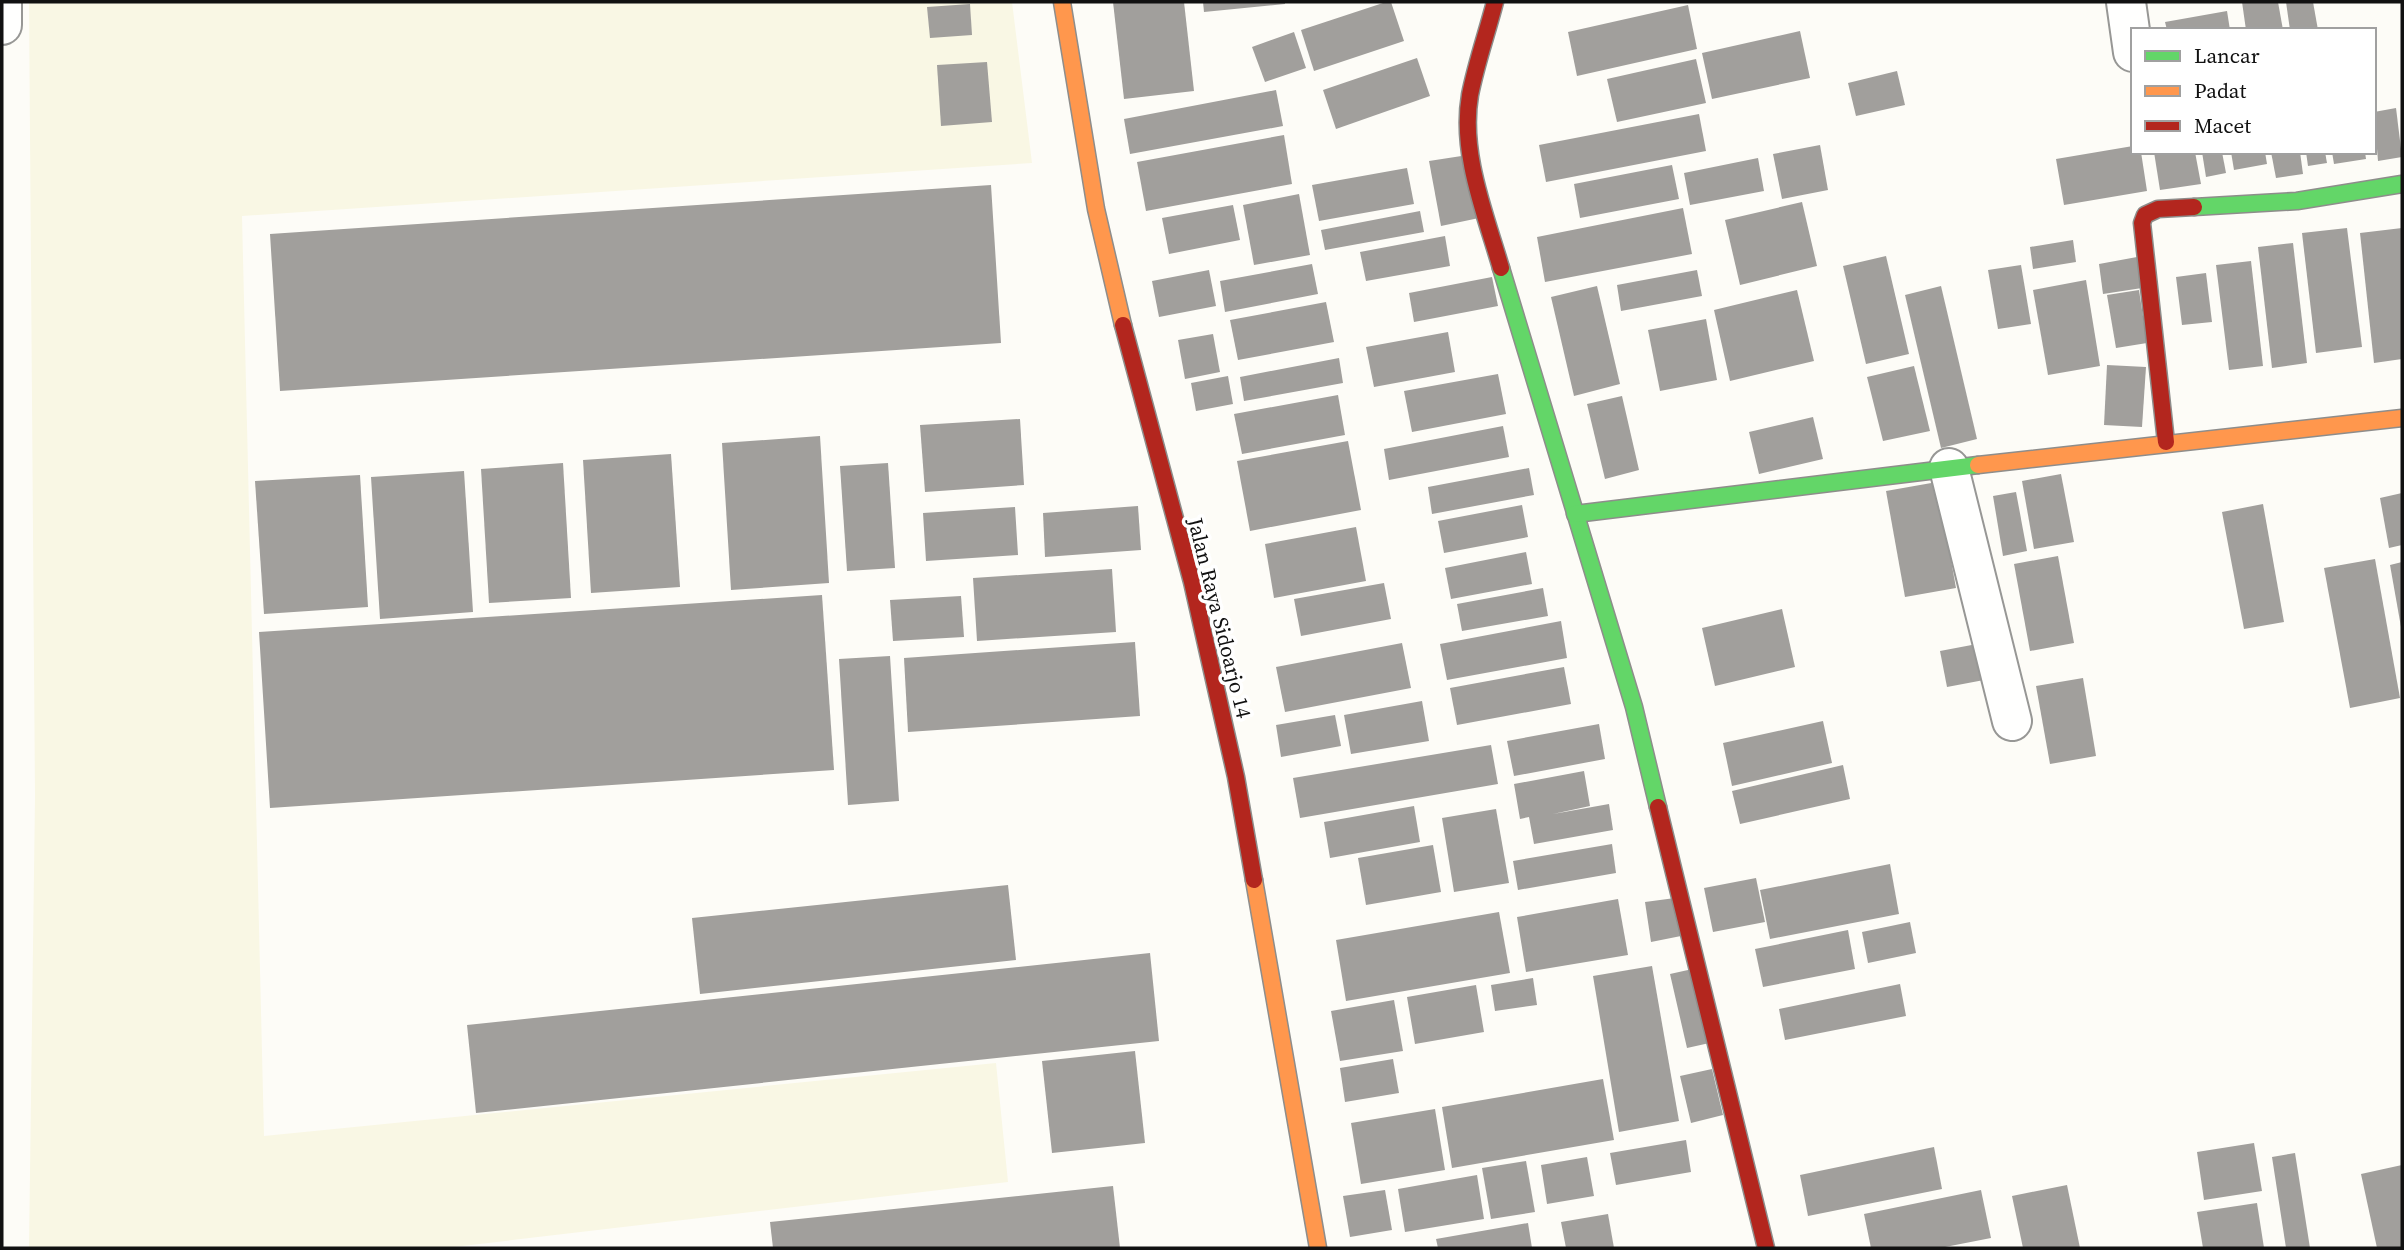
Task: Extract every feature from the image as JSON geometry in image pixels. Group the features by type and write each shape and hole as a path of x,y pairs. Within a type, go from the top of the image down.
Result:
{"street":[{"path":"2,2 2,25"},
{"name":"Jalan Raya Sidoarjo 14","path":"1062,2 1096,209 1137,383 1192,582 1236,777 1318,1248"},
{"path":"1496,2 1470,97 1469,141 1474,174 1634,707 1766,1248"},
{"path":"2126,2 2131,38"},
{"path":"2166,442 2142,223 2145,215 2158,209 2297,201 2402,184"},
{"path":"1575,514 2166,442 2402,418"},
{"path":"1949,468 2012,721"}],"shaded area":[{"path":"29,2 1012,2 1032,163 242,216 264,1136 996,1063 1008,1182 445,1248 29,1248 35,797"}],"building":[{"path":"1113,2 1184,2 1194,91 1124,99"},
{"path":"1203,2 1285,2 1285,4 1204,12"},
{"path":"1391,2 1404,41 1314,71 1301,30"},
{"path":"2242,2 2278,2 2283,28 2246,28"},
{"path":"2286,2 2313,2 2318,28 2290,28"},
{"path":"970,4 972,35 930,38 927,7"},
{"path":"1688,5 1697,49 1577,76 1568,32"},
{"path":"2227,11 2230,28 2166,28 2165,22"},
{"path":"1800,31 1810,78 1712,99 1702,53"},
{"path":"1294,32 1306,68 1265,82 1252,47"},
{"path":"1417,58 1430,96 1336,129 1323,90"},
{"path":"1696,59 1706,103 1617,122 1607,79"},
{"path":"987,62 992,122 941,126 937,65"},
{"path":"1897,71 1905,105 1856,116 1848,83"},
{"path":"1276,90 1283,126 1130,154 1124,119"},
{"path":"2396,108 2402,157 2378,161 2376,112"},
{"path":"1699,114 1706,151 1546,182 1539,145"},
{"path":"1284,135 1292,184 1146,211 1137,162"},
{"path":"1820,145 1828,190 1782,199 1773,154"},
{"path":"2131,146 2131,154 2141,154 2147,191 2064,205 2056,159"},
{"path":"2154,154 2195,154 2201,184 2160,190"},
{"path":"2202,154 2222,154 2226,173 2206,177"},
{"path":"2231,154 2265,154 2267,164 2234,170"},
{"path":"2271,154 2300,154 2303,174 2276,178"},
{"path":"2306,154 2325,154 2327,163 2308,166"},
{"path":"2332,154 2365,154 2366,159 2334,164"},
{"path":"1468,155 1479,218 1441,226 1429,161"},
{"path":"1758,158 1764,191 1690,205 1684,173"},
{"path":"1672,165 1679,199 1580,218 1574,184"},
{"path":"1407,168 1414,204 1319,221 1312,185"},
{"path":"991,185 1001,343 280,391 270,234"},
{"path":"1299,194 1310,255 1254,265 1243,205"},
{"path":"1802,202 1817,266 1740,285 1725,220"},
{"path":"1233,205 1240,240 1169,254 1162,218"},
{"path":"1683,208 1692,254 1545,282 1537,237"},
{"path":"1420,211 1424,232 1325,250 1321,230"},
{"path":"2347,228 2362,347 2316,353 2302,233"},
{"path":"2402,228 2402,359 2374,363 2360,233"},
{"path":"1445,236 1450,266 1366,281 1360,252"},
{"path":"2073,240 2076,262 2033,269 2030,247"},
{"path":"2293,243 2307,363 2272,368 2258,247"},
{"path":"1886,256 1909,354 1866,364 1843,266"},
{"path":"2137,257 2142,288 2103,294 2099,264"},
{"path":"2251,261 2263,366 2229,370 2216,265"},
{"path":"1312,264 1318,294 1225,312 1220,281"},
{"path":"2021,265 2031,324 1998,329 1988,270"},
{"path":"1209,270 1216,306 1159,317 1152,281"},
{"path":"1697,270 1702,296 1621,311 1617,285"},
{"path":"2206,273 2212,322 2182,325 2176,277"},
{"path":"1492,277 1498,306 1414,322 1409,293"},
{"path":"2086,280 2100,366 2048,375 2033,290"},
{"path":"1597,286 1620,384 1574,396 1551,297"},
{"path":"1941,286 1977,439 1941,448 1905,295"},
{"path":"1797,290 1814,361 1730,381 1714,310"},
{"path":"2139,290 2147,343 2116,348 2107,295"},
{"path":"1326,302 1334,342 1238,360 1230,320"},
{"path":"1706,319 1717,380 1660,391 1648,330"},
{"path":"1448,332 1455,372 1374,387 1366,347"},
{"path":"1213,334 1220,372 1185,379 1178,340"},
{"path":"1339,358 1343,383 1244,401 1240,377"},
{"path":"2107,365 2146,367 2142,427 2104,425"},
{"path":"1914,366 1930,431 1883,441 1867,377"},
{"path":"1498,374 1506,414 1412,432 1404,391"},
{"path":"1228,376 1233,404 1196,411 1191,383"},
{"path":"1338,395 1345,435 1242,454 1234,414"},
{"path":"1622,396 1639,470 1605,479 1587,404"},
{"path":"1813,417 1823,459 1759,474 1749,432"},
{"path":"1020,419 1024,485 925,492 920,425"},
{"path":"1503,426 1509,457 1389,480 1384,449"},
{"path":"820,436 829,583 731,590 722,443"},
{"path":"1348,441 1361,510 1250,531 1237,461"},
{"path":"671,454 680,587 591,593 583,460"},
{"path":"563,463 571,598 489,603 481,469"},
{"path":"888,463 895,568 847,571 840,466"},
{"path":"1529,468 1534,495 1432,514 1428,487"},
{"path":"464,471 473,612 380,619 371,477"},
{"path":"2061,474 2074,542 2034,549 2022,481"},
{"path":"360,475 368,607 264,614 255,481"},
{"path":"1937,482 1956,588 1905,597 1886,491"},
{"path":"2016,492 2027,551 2003,556 1993,496"},
{"path":"2402,493 2402,545 2389,548 2380,498"},
{"path":"2263,504 2284,622 2244,629 2222,512"},
{"path":"1522,505 1528,537 1444,553 1438,521"},
{"path":"1138,506 1141,550 1045,557 1043,513"},
{"path":"1015,507 1018,555 926,561 923,513"},
{"path":"1356,527 1366,581 1274,598 1265,544"},
{"path":"1526,552 1532,584 1451,599 1445,568"},
{"path":"2058,556 2074,643 2030,651 2014,564"},
{"path":"2375,559 2400,698 2350,708 2324,568"},
{"path":"2402,562 2402,627 2401,627 2390,565"},
{"path":"1112,569 1116,632 977,641 973,578"},
{"path":"1384,583 1391,619 1301,636 1294,599"},
{"path":"1543,588 1548,616 1462,631 1457,604"},
{"path":"822,595 834,770 270,808 259,632"},
{"path":"961,596 964,637 893,641 890,600"},
{"path":"1782,609 1795,667 1715,686 1702,628"},
{"path":"1561,621 1567,658 1447,680 1440,644"},
{"path":"1135,642 1140,716 908,732 904,658"},
{"path":"1402,643 1411,688 1285,712 1276,667"},
{"path":"1977,644 1984,680 1947,687 1940,651"},
{"path":"890,656 899,801 848,805 839,659"},
{"path":"1564,667 1571,704 1457,725 1450,688"},
{"path":"2083,678 2096,756 2050,764 2036,686"},
{"path":"1422,701 1429,741 1351,754 1344,715"},
{"path":"1335,715 1341,746 1281,757 1276,725"},
{"path":"1823,721 1832,763 1732,786 1723,743"},
{"path":"1599,724 1605,759 1514,776 1507,741"},
{"path":"1491,745 1498,784 1300,818 1293,778"},
{"path":"1843,765 1850,799 1740,824 1732,791"},
{"path":"1584,771 1590,806 1553,814 1609,804 1613,830 1534,844 1529,817 1520,819 1514,784"},
{"path":"1414,806 1420,842 1330,858 1324,822"},
{"path":"1496,809 1509,883 1454,892 1442,818"},
{"path":"1612,844 1616,873 1518,890 1513,861"},
{"path":"1433,845 1441,892 1366,905 1358,858"},
{"path":"1890,864 1899,914 1770,939 1760,890"},
{"path":"1756,878 1765,922 1713,932 1704,888"},
{"path":"1008,885 1016,960 700,994 692,918"},
{"path":"1675,898 1681,936 1651,942 1645,902"},
{"path":"1618,899 1628,955 1526,972 1517,917"},
{"path":"1499,912 1510,973 1346,1001 1336,940"},
{"path":"1910,922 1916,953 1868,963 1862,932"},
{"path":"1848,930 1855,969 1763,987 1755,949"},
{"path":"1150,953 1159,1041 476,1113 467,1025"},
{"path":"1652,966 1679,1121 1619,1132 1593,976"},
{"path":"1697,968 1714,1042 1687,1048 1670,974"},
{"path":"1533,978 1537,1005 1495,1011 1491,985"},
{"path":"1900,984 1906,1016 1785,1040 1779,1009"},
{"path":"1476,985 1484,1032 1415,1044 1407,997"},
{"path":"1394,1000 1403,1051 1340,1061 1331,1011"},
{"path":"1135,1051 1145,1143 1052,1153 1042,1061"},
{"path":"1393,1059 1399,1093 1345,1102 1340,1068"},
{"path":"1712,1069 1723,1115 1691,1123 1680,1076"},
{"path":"1603,1079 1614,1140 1452,1168 1442,1107"},
{"path":"1435,1109 1445,1170 1361,1184 1351,1123"},
{"path":"1686,1140 1691,1172 1616,1185 1610,1153"},
{"path":"2254,1143 2262,1191 2204,1200 2197,1152"},
{"path":"1934,1147 1942,1189 1808,1216 1800,1175"},
{"path":"2295,1153 2310,1248 2286,1248 2272,1157"},
{"path":"1587,1157 1594,1196 1547,1204 1541,1165"},
{"path":"1526,1161 1535,1212 1491,1219 1482,1168"},
{"path":"2402,1165 2402,1248 2377,1248 2361,1174"},
{"path":"1477,1175 1484,1219 1405,1232 1398,1189"},
{"path":"2067,1185 2080,1248 2023,1248 2012,1196"},
{"path":"1113,1186 1120,1248 773,1248 770,1222"},
{"path":"1385,1190 1392,1230 1350,1237 1343,1196"},
{"path":"1981,1190 1991,1238 1940,1248 1871,1248 1864,1214"},
{"path":"2257,1203 2264,1248 2203,1248 2197,1212"},
{"path":"1608,1214 1614,1248 1566,1248 1561,1222"},
{"path":"1528,1223 1532,1248 1438,1248 1436,1239"}],"traffic: fast":[{"path":"2194,207 2297,201 2402,184"},
{"path":"1501,268 1634,707 1658,807"},
{"path":"1575,514 1978,465"}],"traffic: slow":[{"path":"1062,2 1096,209 1123,325"},
{"path":"1978,465 2402,418"},
{"path":"1254,880 1318,1248"}],"traffic: jam":[{"path":"1495,2 1472,83 1468,139 1476,183 1501,268"},
{"path":"2166,442 2142,223 2145,215 2158,209 2194,207"},
{"path":"1123,325 1192,582 1236,777 1254,880"},
{"path":"1658,807 1766,1248"}]}
